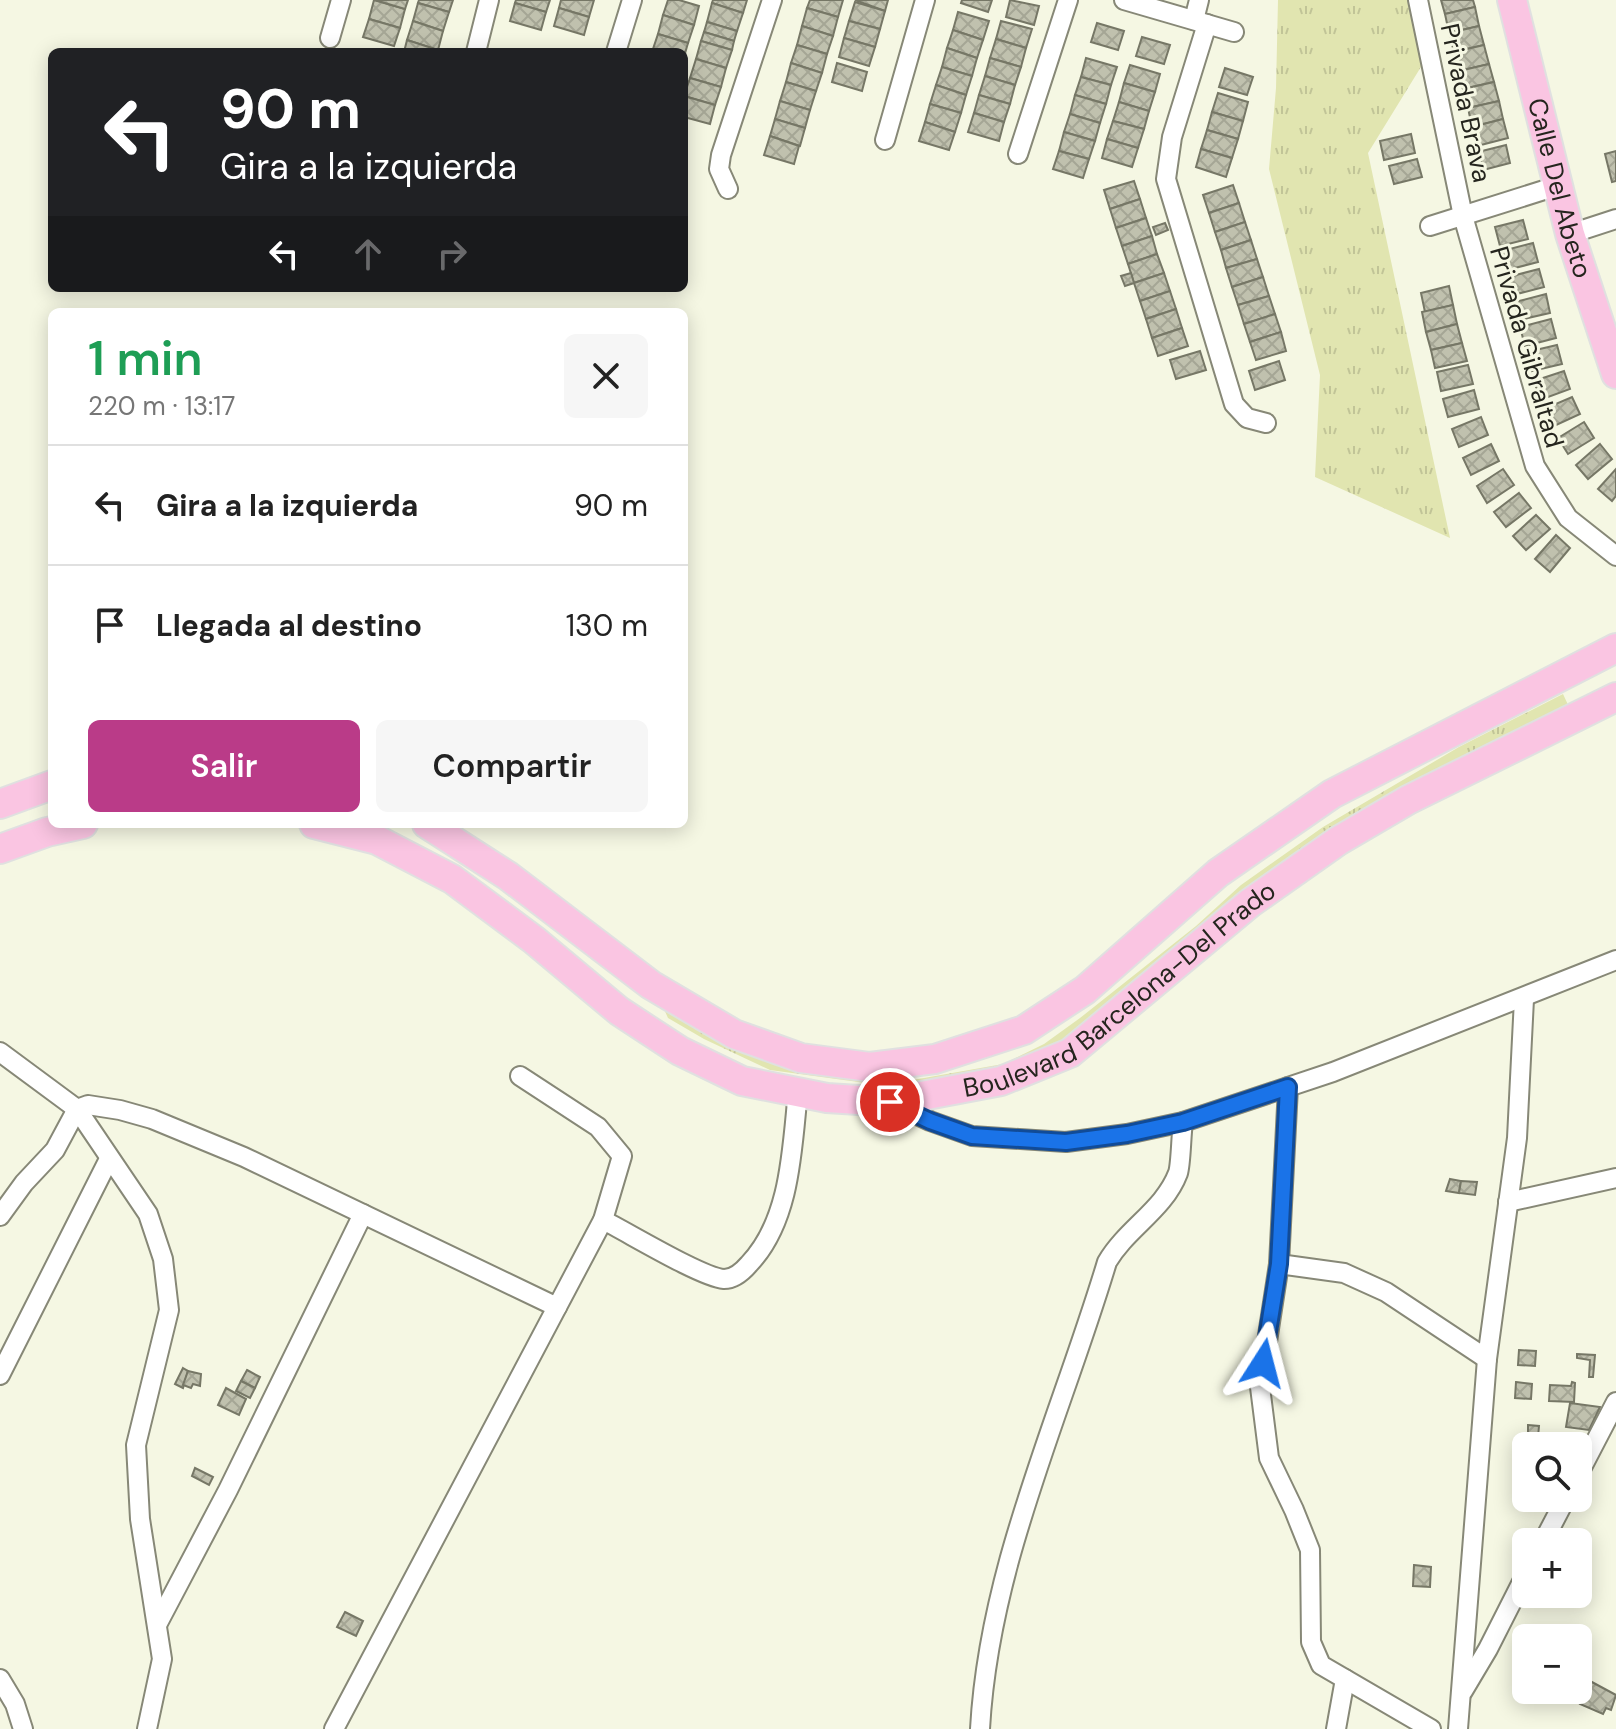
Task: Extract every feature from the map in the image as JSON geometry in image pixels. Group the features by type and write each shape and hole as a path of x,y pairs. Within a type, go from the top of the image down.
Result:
{"main road":[{"name":"Calle Del Abeto","path":"1512,0 1570,234 1616,374"},
{"name":"Boulevard Barcelona-Del Prado","path":"433,828 508,876 651,985 734,1034 801,1058 870,1067 935,1059 1024,1030 1085,990 1218,873 1332,794 1616,648"},
{"name":"Boulevard Barcelona-Del Prado","path":"330,828 377,840 452,879 534,940 619,1011 680,1051 742,1081 827,1098 890,1102 1001,1081 1070,1053 1250,903 1338,841 1408,800 1616,697"},
{"path":"0,804 48,786"},
{"path":"0,849 65,828"},
{"path":"619,1011 651,985"}],"street":[{"path":"330,38 341,0"},
{"path":"477,48 489,0"},
{"path":"617,48 632,0"},
{"path":"728,189 719,169 721,155 772,0"},
{"path":"885,140 925,0"},
{"path":"1018,154 1068,0"},
{"path":"1124,0 1234,32"},
{"path":"1199,0 1200,22 1172,137 1166,179 1234,404 1247,418 1266,423"},
{"name":"Privada Brava","path":"1418,0 1463,216"},
{"path":"1430,226 1560,185"},
{"name":"Privada Gibraltad","path":"1463,216 1535,466 1568,518 1616,556"},
{"path":"1570,234 1616,219"},
{"path":"890,1102 972,1136 1066,1142 1127,1134 1183,1122 1288,1087 1524,999 1616,960"},
{"path":"1458,1729 1487,1359 1517,1138 1524,999"},
{"path":"0,1052 77,1109 148,1214 163,1259 169,1310 136,1445 140,1519 162,1659 147,1729"},
{"path":"334,1729 603,1220 622,1156 598,1127 520,1076"},
{"path":"1288,1087 1279,1264 1260,1387 1269,1458 1310,1550 1311,1642 1321,1665 1431,1729"},
{"path":"603,1220 704,1273 725,1279 737,1275 760,1253 782,1205 798,1091"},
{"path":"0,1216 24,1183 55,1150 77,1109 88,1105 120,1110 152,1119 244,1157 557,1307"},
{"path":"980,1729 982,1690 1001,1587 1107,1262 1126,1235 1163,1201 1179,1170 1183,1122"},
{"path":"0,1375 109,1159"},
{"path":"1508,1202 1616,1178"},
{"path":"158,1623 228,1490 363,1214"},
{"path":"1279,1264 1344,1273 1386,1292 1487,1359"},
{"path":"1592,1448 1616,1402"},
{"path":"1460,1695 1512,1602"},
{"path":"0,1679 15,1704 23,1729"},
{"path":"1336,1729 1345,1679"}],"green space":[{"path":"1278,0 1408,0 1424,62 1368,153 1450,538 1315,477 1320,375 1269,169 1276,88"},
{"path":"1563,694 1570,709 1373,808 1089,1027 1003,1072 910,1089 770,1070 668,1018 663,1007 769,1060 907,1081 1003,1064 1044,1044 1080,1018 1196,926 1241,885 1323,827 1459,747"}],"building":[{"path":"374,0 405,9 400,28 369,19"},
{"path":"375,0 408,0 405,9"},
{"path":"419,0 453,0 449,12 418,3"},
{"path":"516,0 550,0 546,12 515,3"},
{"path":"561,0 594,0 589,17 559,8"},
{"path":"668,0 699,6 694,25 663,15"},
{"path":"713,0 747,0 743,13 712,3"},
{"path":"810,0 843,0 838,17 807,8"},
{"path":"855,0 888,0 885,11"},
{"path":"962,0 992,0 988,12 961,3"},
{"path":"1010,0 1039,6 1034,25 1006,17"},
{"path":"1441,0 1473,0 1475,7 1445,14"},
{"path":"855,2 885,11 880,29 849,21"},
{"path":"418,3 449,12 443,31 413,21"},
{"path":"515,3 546,12 541,30 510,21"},
{"path":"712,3 743,13 737,31 707,22"},
{"path":"1475,7 1479,26 1449,33 1445,14"},
{"path":"559,8 589,17 584,35 554,26"},
{"path":"807,8 838,17 833,36 802,26"},
{"path":"958,12 989,21 983,40 953,30"},
{"path":"663,15 694,25 688,43 658,34"},
{"path":"369,19 400,28 394,46 363,37"},
{"path":"413,21 443,31 439,48 407,40"},
{"path":"849,21 880,29 875,47 844,38"},
{"path":"1001,21 1032,29 1026,48 996,39"},
{"path":"707,22 737,31 734,41 704,32"},
{"path":"1097,23 1124,31 1118,50 1091,42"},
{"path":"802,26 833,36 827,54 797,45"},
{"path":"1479,26 1484,45 1454,52 1449,33"},
{"path":"953,30 983,40 977,58 947,48"},
{"path":"704,32 734,41 732,50 701,41"},
{"path":"658,34 688,43 687,48 653,48"},
{"path":"1142,37 1170,45 1164,64 1136,56"},
{"path":"844,38 875,47 869,66 839,57"},
{"path":"996,39 1026,48 1021,67 990,58"},
{"path":"407,40 432,48 405,48"},
{"path":"701,41 732,50 726,68 696,59"},
{"path":"797,45 827,54 822,73 791,63"},
{"path":"1484,45 1489,64 1459,71 1454,52"},
{"path":"947,48 977,58 972,76 942,67"},
{"path":"990,58 1021,67 1015,85 985,76"},
{"path":"1086,58 1117,67 1111,85 1081,77"},
{"path":"696,59 726,68 721,87 690,78"},
{"path":"791,63 822,73 816,91 786,82"},
{"path":"837,63 867,72 862,91 832,82"},
{"path":"1489,64 1494,82 1463,89 1459,71"},
{"path":"1130,65 1160,74 1155,92 1124,83"},
{"path":"942,67 972,76 966,95 936,85"},
{"path":"1225,68 1253,77 1247,95 1219,87"},
{"path":"985,76 1015,85 1010,104 979,95"},
{"path":"1081,77 1111,85 1106,104 1075,95"},
{"path":"690,78 721,87 715,105 688,97"},
{"path":"786,82 816,91 810,110 780,101"},
{"path":"1494,82 1499,101 1468,108 1463,89"},
{"path":"1124,83 1155,92 1149,111 1119,102"},
{"path":"936,85 966,95 961,113 930,104"},
{"path":"1218,93 1248,102 1243,121 1212,112"},
{"path":"979,95 1010,104 1004,122 974,113"},
{"path":"1075,95 1106,104 1100,123 1070,114"},
{"path":"688,97 715,105 710,124 688,118"},
{"path":"780,101 810,110 805,128 775,119"},
{"path":"1499,101 1503,119 1472,127 1468,108"},
{"path":"1119,102 1149,111 1144,129 1113,121"},
{"path":"930,104 961,113 955,132 925,122"},
{"path":"1212,112 1243,121 1238,139 1207,130"},
{"path":"974,113 1004,122 999,141 968,132"},
{"path":"1070,114 1100,123 1095,141 1064,132"},
{"path":"775,119 805,128 800,146 770,136"},
{"path":"1503,119 1508,138 1477,146 1472,127"},
{"path":"1113,121 1144,129 1138,148 1107,139"},
{"path":"925,122 955,132 949,150 919,141"},
{"path":"1207,130 1238,139 1232,158 1201,149"},
{"path":"1064,132 1095,141 1089,159 1059,151"},
{"path":"1411,134 1415,153 1384,160 1380,141"},
{"path":"770,136 799,146 794,164 764,155"},
{"path":"1107,139 1138,148 1132,167 1102,158"},
{"path":"1506,145 1510,163 1483,170 1478,152"},
{"path":"1201,149 1232,158 1226,177 1196,167"},
{"path":"1059,151 1089,159 1083,178 1053,169"},
{"path":"1616,151 1616,181 1612,182 1605,154"},
{"path":"1417,159 1422,177 1394,184 1389,166"},
{"path":"1134,181 1140,199 1110,209 1104,190"},
{"path":"1233,185 1239,203 1209,213 1203,195"},
{"path":"1140,199 1146,218 1116,228 1110,209"},
{"path":"1239,203 1245,222 1215,232 1209,213"},
{"path":"1146,218 1152,236 1122,246 1116,228"},
{"path":"1523,220 1528,239 1500,246 1495,227"},
{"path":"1245,222 1251,240 1221,250 1215,232"},
{"path":"1165,223 1168,230 1156,235 1153,227"},
{"path":"1152,236 1157,254 1128,264 1122,246"},
{"path":"1251,240 1257,259 1226,268 1221,250"},
{"path":"1533,243 1538,262 1507,270 1502,251"},
{"path":"1157,254 1164,273 1134,283 1128,264"},
{"path":"1257,259 1263,277 1232,287 1226,268"},
{"path":"1539,269 1544,287 1513,295 1508,277"},
{"path":"1131,273 1134,283 1125,286 1121,276"},
{"path":"1164,273 1170,291 1140,301 1134,283"},
{"path":"1263,277 1269,296 1238,305 1232,287"},
{"path":"1449,286 1453,305 1425,312 1421,293"},
{"path":"1170,291 1176,309 1146,319 1140,301"},
{"path":"1546,294 1550,313 1519,320 1515,302"},
{"path":"1269,296 1275,314 1244,324 1238,305"},
{"path":"1453,305 1457,324 1426,332 1422,312"},
{"path":"1176,309 1182,328 1152,338 1146,319"},
{"path":"1275,314 1281,332 1250,342 1244,324"},
{"path":"1551,319 1556,338 1525,346 1520,327"},
{"path":"1457,324 1462,343 1431,350 1426,332"},
{"path":"1182,328 1188,346 1158,356 1152,338"},
{"path":"1281,332 1286,351 1256,360 1250,342"},
{"path":"1462,343 1467,361 1435,368 1431,350"},
{"path":"1557,345 1562,364 1532,371 1527,352"},
{"path":"1200,351 1206,370 1176,379 1170,360"},
{"path":"1279,361 1285,380 1255,390 1249,371"},
{"path":"1468,365 1473,384 1441,391 1437,372"},
{"path":"1564,371 1570,389 1540,400 1534,381"},
{"path":"1474,390 1479,409 1448,417 1443,399"},
{"path":"1572,397 1580,414 1552,427 1544,409"},
{"path":"1481,417 1488,435 1459,447 1452,429"},
{"path":"1584,422 1594,438 1568,454 1558,438"},
{"path":"1491,444 1499,461 1471,475 1463,458"},
{"path":"1600,444 1612,459 1588,479 1576,465"},
{"path":"1503,469 1514,485 1487,503 1477,486"},
{"path":"1616,469 1616,496 1612,501 1598,489"},
{"path":"1519,493 1531,508 1506,527 1494,512"},
{"path":"1536,515 1550,529 1526,550 1513,536"},
{"path":"1556,535 1570,548 1550,572 1535,559"},
{"path":"1450,1179 1461,1181 1459,1193 1446,1191"},
{"path":"1461,1181 1477,1182 1475,1195 1459,1193"},
{"path":"1519,1350 1536,1351 1535,1366 1518,1365"},
{"path":"1577,1354 1595,1355 1593,1377 1589,1377 1590,1360 1577,1358"},
{"path":"183,1368 188,1371 183,1388 175,1384"},
{"path":"247,1370 260,1377 255,1388 241,1381"},
{"path":"188,1371 201,1374 200,1386 193,1384 191,1388 183,1385"},
{"path":"241,1381 255,1388 250,1398 236,1391"},
{"path":"1516,1382 1532,1384 1531,1399 1515,1398"},
{"path":"1572,1382 1575,1383 1574,1402 1549,1401 1550,1385 1571,1386"},
{"path":"226,1388 246,1399 239,1415 218,1405"},
{"path":"1570,1403 1600,1407 1589,1430 1566,1427"},
{"path":"1528,1425 1539,1426 1538,1432 1528,1432"},
{"path":"195,1468 213,1477 209,1485 192,1476"},
{"path":"1414,1565 1431,1567 1430,1587 1413,1586"},
{"path":"345,1612 363,1621 356,1636 337,1627"},
{"path":"1592,1682 1616,1695 1611,1710 1606,1708 1603,1714 1580,1704 1592,1704"}],"route":[{"path":"890,1102 972,1136 1066,1142 1183,1122 1288,1087 1279,1264 1263,1363"}]}
